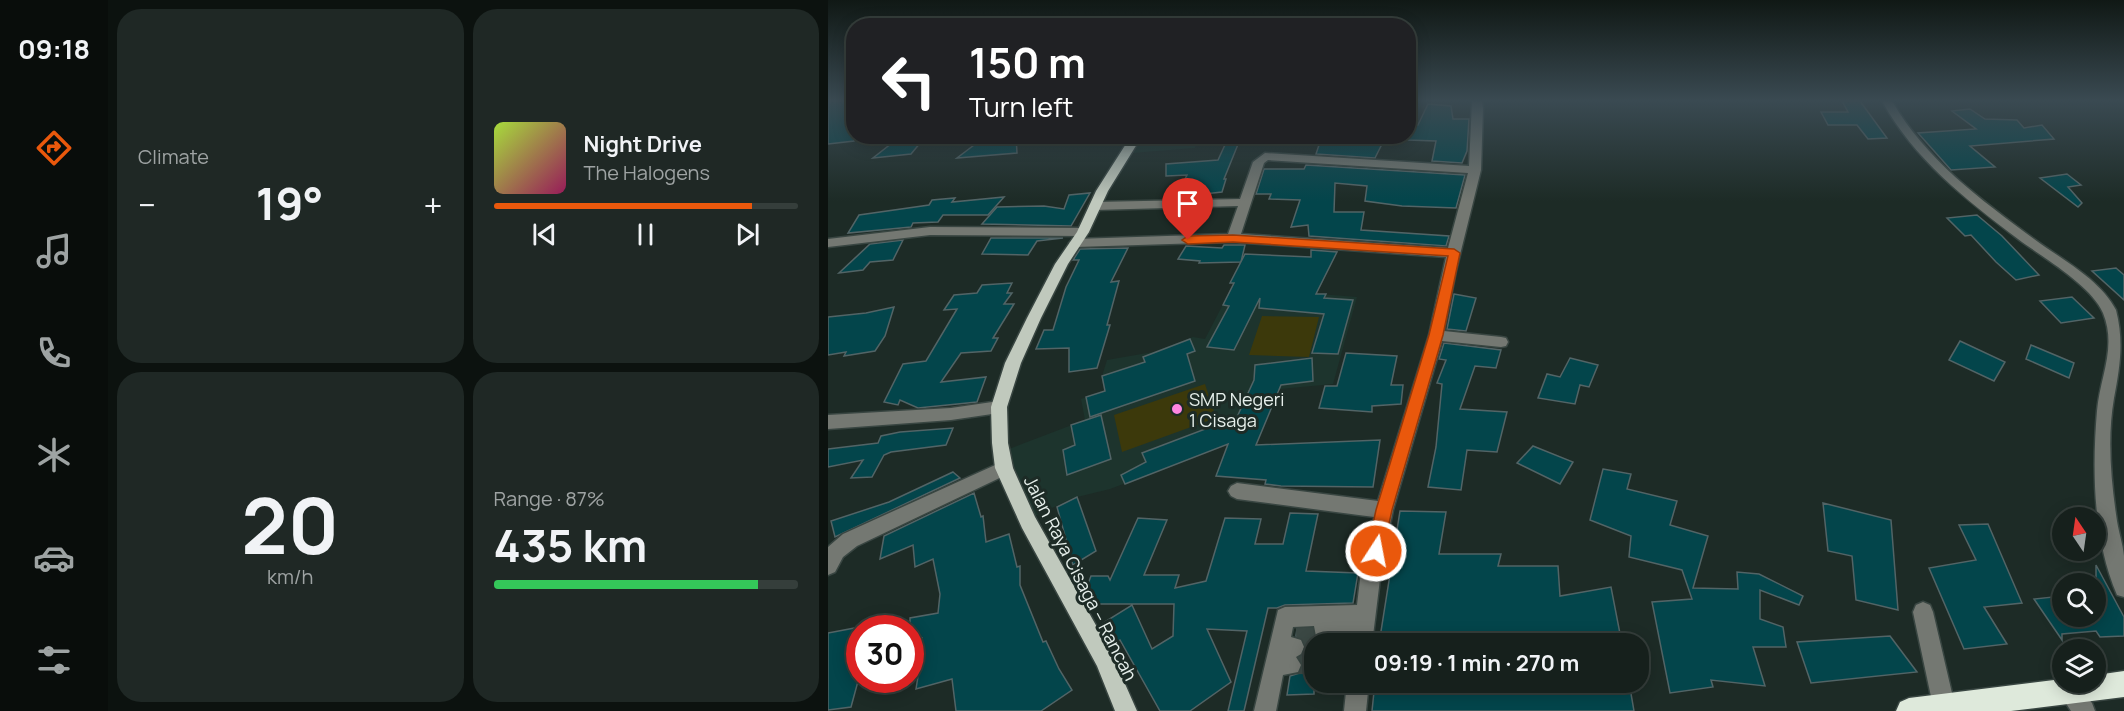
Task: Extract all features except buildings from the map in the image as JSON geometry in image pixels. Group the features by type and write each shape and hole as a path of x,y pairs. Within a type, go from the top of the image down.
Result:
{"highway":[{"path":"1909,711 1944,706 2076,701 2124,684"}],"main road":[{"name":"Jalan Raya Cisaga – Rancah","path":"1126,711 1104,659 1028,522 1004,468 1000,443 999,407 1013,363 1034,318 1079,238 1102,191 1132,144"}],"street":[{"path":"1363,629 1384,510 1436,335 1474,170 1476,134"},
{"path":"1907,134 1928,157 1997,217 2057,262 2100,299 2111,315 2119,351 2105,406 2106,503 2116,566 2124,588"},
{"path":"1233,238 1261,159 1271,155 1474,170"},
{"path":"1095,206 1247,202"},
{"path":"828,243 930,231 1079,238 1233,238 1454,253"},
{"path":"1436,335 1502,342"},
{"path":"828,422 951,414 999,407"},
{"path":"828,566 836,551 850,540 1004,468"},
{"path":"1237,491 1384,510"},
{"path":"1923,612 1944,706"},
{"path":"1265,711 1286,648 1285,617 1363,629"},
{"path":"1323,629 1363,629"},
{"path":"1355,711 1357,693"}],"shaded area":[{"path":"1138,144 1196,144 1195,148 1132,153"},
{"name":"SMP Negeri 1 Cisaga","path":"1232,287 1357,297 1333,384 1280,389 1256,446 1231,443 1110,489 1073,498 1035,516 1014,468 1009,449 1085,420 1081,399 1105,391 1102,376 1107,360 1153,352 1193,337 1205,339"},
{"path":"1262,316 1319,317 1309,357 1249,355"},
{"path":"1205,384 1216,418 1122,452 1114,415"}],"tunnel":[{"path":"1296,630 1323,629"},
{"path":"1294,647 1304,647"},
{"path":"1291,665 1304,664"}],"place":[{"name":"SMP Negeri 1 Cisaga","path":"1177,409"}],"route":[{"path":"1188,240 1233,238 1454,253 1436,335 1384,510 1376,551"}]}
